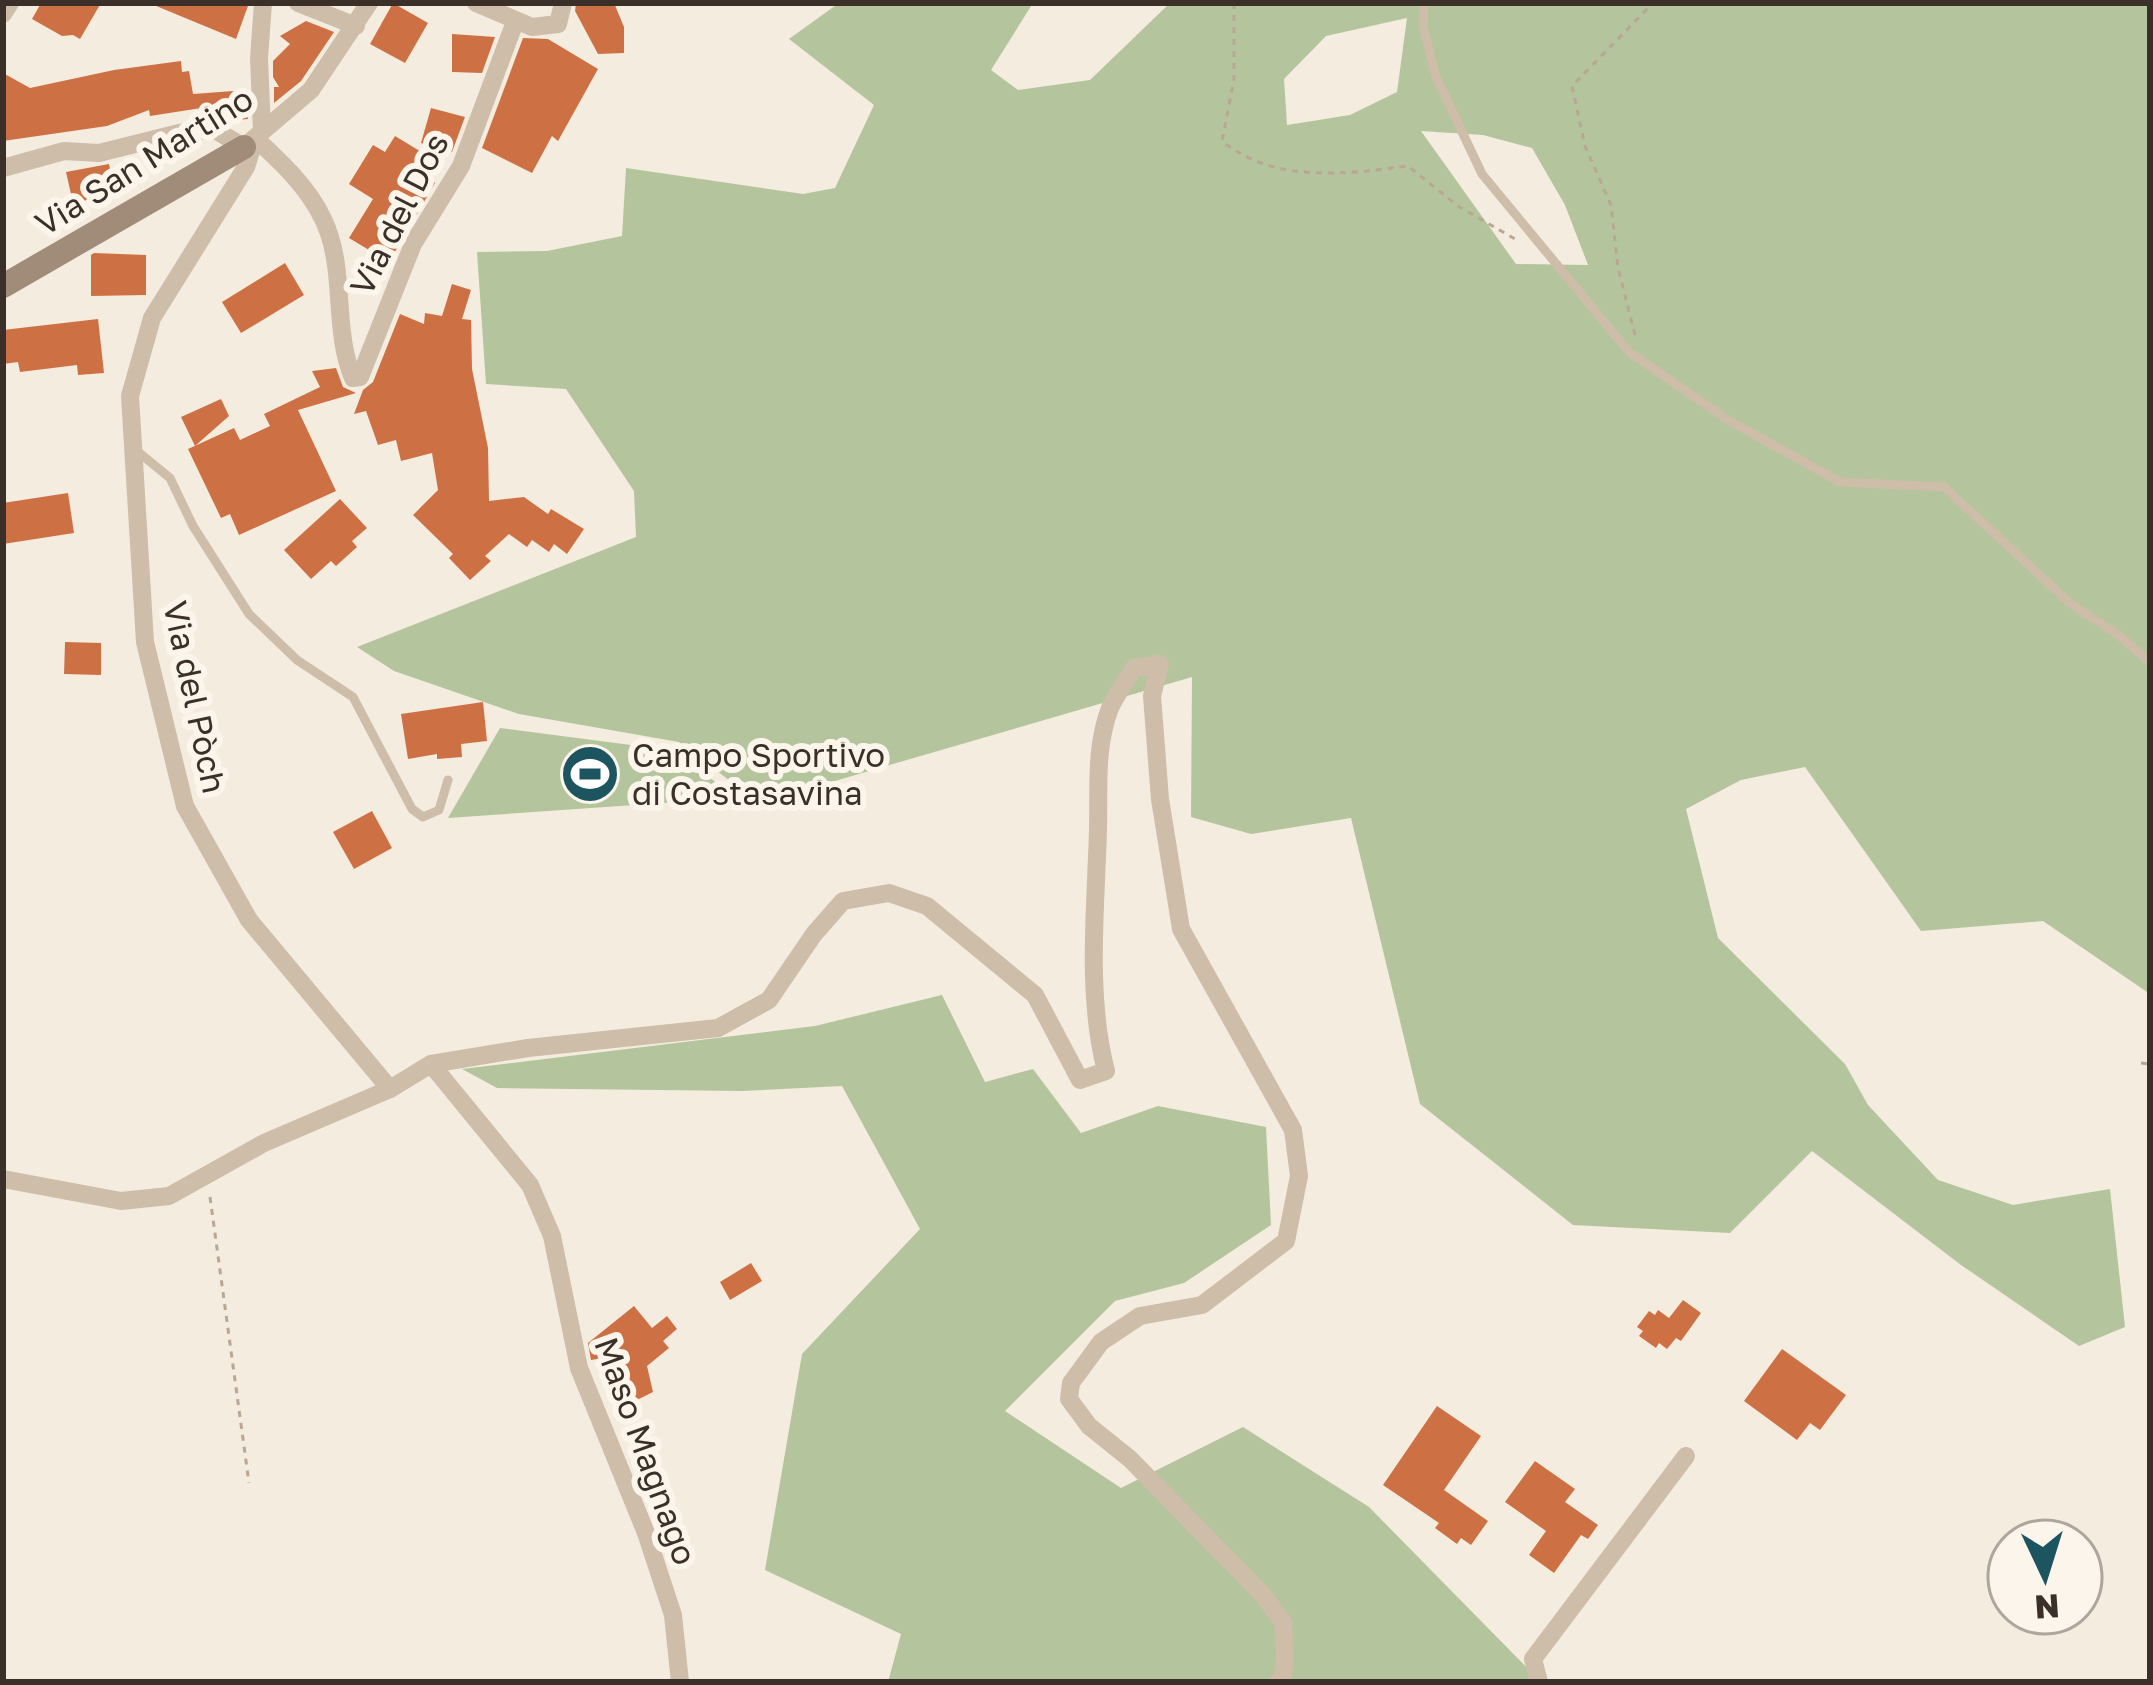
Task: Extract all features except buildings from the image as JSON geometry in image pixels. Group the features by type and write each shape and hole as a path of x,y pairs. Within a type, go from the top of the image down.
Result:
{"street":[{"path":"3,14 10,3"},
{"path":"3,168 64,151 99,153 179,134 215,130 254,139 263,3"},
{"path":"298,3 356,26"},
{"name":"Via San Martino","path":"3,286 254,139 311,90 369,3"},
{"path":"476,3 532,27 558,24 563,3"},
{"name":"Via del Dos","path":"254,139 292,172 323,219 333,252 342,352 353,378 360,377 413,244 461,166 514,22"},
{"name":"Via del Pòch","path":"254,139 246,167 152,318 130,396 146,642 185,806 249,920 390,1089"},
{"path":"3,1178 121,1202 170,1196 264,1143 390,1089 431,1064 569,1043 718,1028 769,1000 814,934 844,901 889,893 927,906 1035,995 1080,1080 1106,1071 1099,1043 1092,894 1098,828 1096,775 1110,709 1134,668 1160,664 1152,695 1160,799 1181,929 1293,1130 1299,1176 1286,1241 1202,1305 1140,1316 1101,1342 1071,1383 1069,1399 1089,1426 1130,1459 1263,1595 1283,1622 1286,1656 1278,1682"},
{"name":"Maso Magnago","path":"431,1064 530,1185 552,1236 579,1368 646,1533 673,1615 680,1682"},
{"path":"1539,1682 1533,1659 1686,1456"}],"lane":[{"path":"1424,3 1423,26 1436,77 1482,174 1629,352 1728,420 1840,482 1944,487 2071,604 2150,662"},
{"path":"133,447 170,478 193,526 249,614 298,660 353,697 412,809 423,818 439,810 448,780"}],"path":[{"path":"1234,3 1234,80 1222,141 1242,158 1323,176 1408,166 1459,206 1511,238 1545,251"},
{"path":"1642,360 1618,268 1612,205 1585,146 1572,86 1653,3"},
{"path":"2141,1064 2150,1064"},
{"path":"207,1178 249,1483"}],"green space":[{"path":"839,3 1033,3 991,70 1018,90 1090,80 1170,3 2150,3 2150,994 2043,921 1921,931 1805,767 1741,780 1686,809 1718,938 1845,1064 1868,1105 1938,1180 2013,1205 2110,1189 2125,1327 2079,1346 1961,1265 1812,1151 1730,1233 1573,1225 1420,1104 1351,818 1251,834 1191,817 1192,677 759,803 679,742 519,714 394,671 357,647 636,537 634,491 566,389 486,384 477,252 547,251 622,236 626,168 803,194 835,188 874,105 789,39","holes":["1407,18 1397,92 1350,115 1287,125 1284,79 1326,36","1421,131 1483,135 1532,148 1565,205 1588,265 1516,264"]},
{"name":"Campo Sportivo di Costasavina","path":"500,728 677,751 735,798 448,818"},
{"path":"942,995 985,1082 1033,1069 1081,1133 1158,1106 1266,1127 1271,1225 1184,1283 1115,1301 1005,1411 1121,1488 1243,1427 1369,1507 1541,1682 888,1682 901,1634 765,1570 802,1354 920,1229 842,1086 743,1091 497,1088 462,1069 815,1026"}],"place":[{"name":"Campo Sportivo di Costasavina","path":"590,774"}]}
